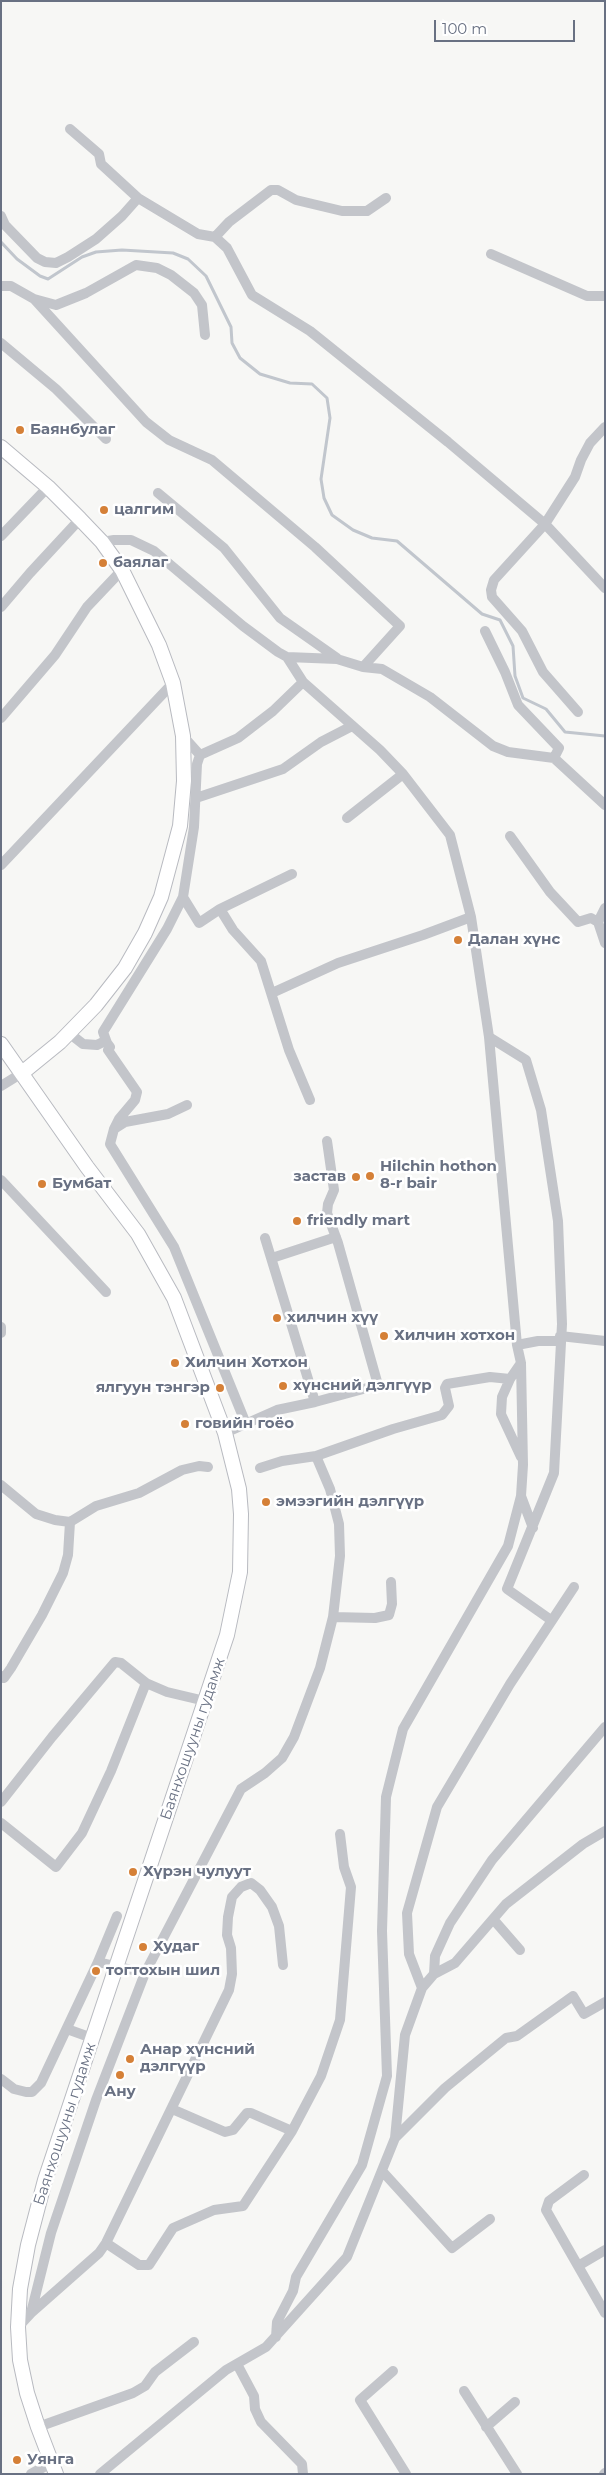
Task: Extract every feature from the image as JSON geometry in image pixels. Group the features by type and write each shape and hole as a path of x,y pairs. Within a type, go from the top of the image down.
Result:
{"main road":[{"path":"2,450 48,487 102,542 122,570 147,616 173,683 183,736 184,781 180,826 161,897 145,933 125,968 96,1005 69,1032 16,1076"},
{"name":"Баянхошууны гудамж","path":"1,1044 16,1076 138,1234 174,1298 225,1433 237,1483 241,1514 240,1572 227,1635 45,2180 28,2245 20,2289 18,2328 20,2360 27,2393 54,2469"}],"street":[{"path":"70,129 99,154 101,164 138,198 198,234 215,237 227,248 252,295 310,331 363,372 545,524 605,588"},
{"path":"215,237 229,222 271,190 278,190 296,200 342,211 366,210 386,198"},
{"path":"1,216 5,225 37,258 45,262 56,262 68,257 96,239 122,216 138,198"},
{"path":"491,254 587,296 605,296"},
{"path":"34,300 56,305 86,293 136,265 157,268 171,275 194,293 202,305 205,335"},
{"path":"1,286 11,286 34,300 146,422 169,440 212,460 315,547 400,626 363,667"},
{"path":"1,343 56,388 106,439"},
{"path":"578,712 549,680 522,631 492,597 494,580 545,524 575,478 581,460 590,443 605,427"},
{"path":"1,536 48,487"},
{"path":"158,493 224,548 280,618 337,659"},
{"path":"1,607 80,519"},
{"path":"102,542 131,540 154,551 243,626 278,652 288,656 337,659 363,667 382,669 430,697 493,746 508,752 554,758 605,805"},
{"path":"1,718 55,655 87,608 122,570"},
{"path":"486,631 506,672 518,706 559,748 554,758"},
{"path":"276,2337 278,2322 293,2291 296,2277 362,2165 387,2076 382,1931 386,1797 403,1729 508,1546 521,1496 523,1460 522,1363 517,1345 489,1037 471,917 450,835 403,774 303,682 290,665 288,656"},
{"path":"246,1424 174,1247 110,1144 119,1119 135,1100 137,1092 121,1066 108,1050 110,1046 106,1041 104,1028 118,1010 167,929 183,897 196,798 197,764 200,755 238,738 273,710 303,682"},
{"path":"1,865 173,683"},
{"path":"196,798 283,769 321,742 352,726"},
{"path":"183,736 200,755"},
{"path":"347,818 403,774"},
{"path":"510,836 550,892 578,922 591,918 598,922 605,943"},
{"path":"183,897 198,923 220,909 292,874"},
{"path":"598,922 605,908"},
{"path":"220,909 233,930 262,961 289,1050 310,1100"},
{"path":"272,993 338,963 471,917"},
{"path":"69,1032 83,1044 97,1045 106,1041"},
{"path":"489,1037 526,1060 541,1110 558,1221 561,1272 560,1339 554,1473 508,1589 551,1620"},
{"path":"1,1086 16,1076"},
{"path":"1,1097 16,1076"},
{"path":"114,1129 125,1122 168,1114 187,1105"},
{"path":"225,1433 277,1410 316,1402 378,1385 336,1237 327,1214 328,1204 334,1190 327,1141"},
{"path":"1,1180 106,1292"},
{"path":"272,1258 336,1237"},
{"path":"265,1238 316,1402"},
{"path":"1,1327 1,1333"},
{"path":"517,1345 560,1339 605,1341"},
{"path":"522,1363 510,1379 502,1397 502,1414 523,1460"},
{"path":"260,1468 282,1461 316,1456 393,1429 442,1416 449,1406 444,1388 447,1384 490,1377 510,1379"},
{"path":"31,2313 51,2233 96,2100 145,1973 241,1789 265,1773 282,1758 294,1737 320,1668 333,1617 340,1556 339,1524 330,1489 316,1456"},
{"path":"1,1485 36,1514 70,1522 96,1506 140,1493 182,1470 199,1466 208,1468"},
{"path":"521,1496 533,1528"},
{"path":"1,1676 4,1678 11,1668 42,1615 63,1573 68,1555 70,1522"},
{"path":"333,1617 375,1618 389,1615 392,1604 391,1582"},
{"path":"422,1988 409,1954 407,1912 437,1808 551,1620 574,1587"},
{"path":"1,1802 115,1662 120,1663 146,1682 167,1692 205,1702"},
{"path":"1,1824 56,1867 82,1833 111,1770 146,1682"},
{"path":"434,1974 435,1956 450,1923 492,1860 605,1727"},
{"path":"100,2474 226,2370 266,2347 347,2257 383,2172 395,2138 405,2035 422,1988 434,1974 455,1963 506,1904 583,1844 605,1831"},
{"path":"106,2243 139,2265 149,2265 173,2228 214,2210 243,2206 292,2131 321,2076 340,2020 352,1887 344,1867 340,1834"},
{"path":"18,2328 31,2313 99,2253 106,2243 229,1990 232,1974 231,1948 227,1935 228,1917 232,1897 241,1887 251,1884 260,1890 272,1907 278,1926 282,1965"},
{"path":"1,2079 20,2091 32,2092 36,2088 67,2029 118,1916"},
{"path":"493,1919 520,1950"},
{"path":"98,1962 115,1968 145,1973"},
{"path":"395,2138 445,2088 506,2038 517,2036 573,1996 584,2014 605,2002"},
{"path":"67,2029 92,2038"},
{"path":"172,2109 229,2133 247,2113 292,2131"},
{"path":"383,2172 452,2248 490,2219"},
{"path":"584,2175 549,2201 546,2210 605,2313"},
{"path":"578,2266 605,2250"},
{"path":"38,2427 133,2393 145,2386 155,2372 194,2342"},
{"path":"237,2364 254,2396 255,2409 261,2422 302,2464 302,2474"},
{"path":"393,2371 360,2400 406,2474"},
{"path":"464,2391 517,2474"},
{"path":"486,2427 515,2402"},
{"path":"31,2474 54,2469"}],"waterway":[{"path":"1,242 17,259 40,276 48,279 82,257 96,252 122,250 173,253 188,259 206,276 231,327 232,343 240,358 260,374 290,383 312,384 327,398 330,418 321,479 324,498 332,515 353,530 372,538 397,541 482,614 500,620 513,646 515,676 523,698 546,709 565,732 605,736"}],"place":[{"name":"Баянбулаг","path":"20,430"},
{"name":"цалгим","path":"104,510"},
{"name":"баялаг","path":"103,563"},
{"name":"Далан хүнс","path":"458,940"},
{"name":"Hilchin hothon 8-r bair","path":"370,1176"},
{"name":"застав","path":"356,1177"},
{"name":"Бумбат","path":"42,1184"},
{"name":"friendly mart","path":"297,1221"},
{"name":"хилчин хүү","path":"277,1318"},
{"name":"Хилчин хотхон","path":"384,1336"},
{"name":"Хилчин Хотхон","path":"175,1363"},
{"name":"хүнсний дэлгүүр","path":"283,1386"},
{"name":"ялгуун тэнгэр","path":"220,1388"},
{"name":"говийн гоёо","path":"185,1424"},
{"name":"эмээгийн дэлгүүр","path":"266,1502"},
{"name":"Хүрэн чулуут","path":"133,1872"},
{"name":"Худаг","path":"143,1947"},
{"name":"тогтохын шил","path":"96,1971"},
{"name":"Анар хүнсний дэлгүүр","path":"130,2059"},
{"name":"Ану","path":"120,2075"},
{"name":"Уянга","path":"17,2460"}]}
